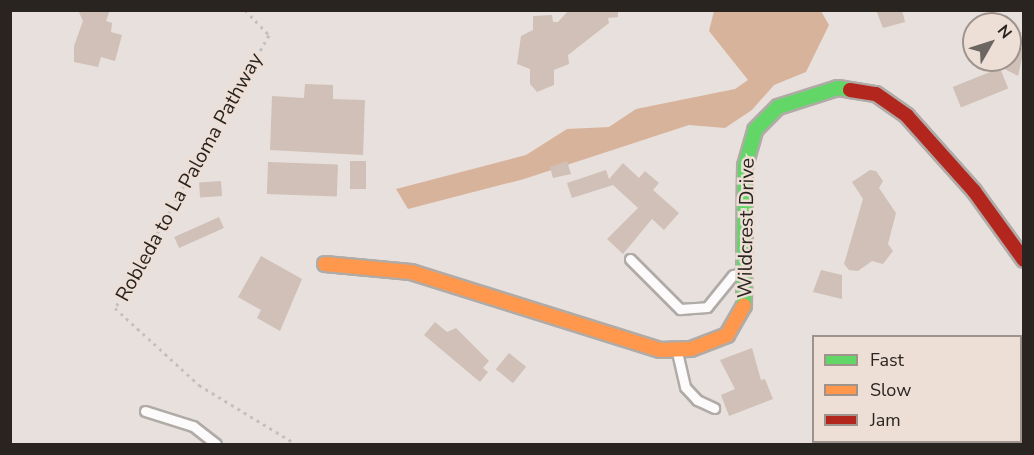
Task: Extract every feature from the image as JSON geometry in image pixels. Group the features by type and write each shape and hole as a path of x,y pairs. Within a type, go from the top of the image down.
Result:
{"street":[{"name":"Wildcrest Drive","path":"677,352 707,344 738,324 747,293 744,175 755,130 778,107 838,88 876,94 907,116 974,191 1023,260"},
{"path":"325,264 411,272 481,297 677,352"}],"lane":[{"path":"630,260 665,298 680,309 695,311 707,308 733,275 746,271"},
{"path":"677,352 685,387 697,400 714,408"},
{"path":"145,411 172,415 216,444"}],"path":[{"name":"Robleda to La Paloma Pathway","path":"245,10 269,35 115,308 200,385 296,444"}],"shaded area":[{"path":"714,11 821,11 829,25 806,72 774,85 752,110 725,128 689,125 524,179 408,209 396,189 526,155 567,129 609,127 636,109 735,89 748,80 709,31"}],"building":[{"path":"78,10 110,10 106,21 112,23 111,32 122,35 115,61 101,57 98,67 74,62 74,46 83,21"},
{"path":"569,10 618,10 618,17 608,18 609,23 568,55 569,64 554,70 554,85 537,92 530,84 530,69 517,64 521,36 533,30 533,16 552,15 553,22 558,22"},
{"path":"876,10 902,10 905,22 883,28"},
{"path":"990,72 1002,72 1008,88 961,108 953,87"},
{"path":"305,84 333,85 333,99 365,100 363,155 270,150 272,96 304,98"},
{"path":"350,161 366,161 366,189 350,189"},
{"path":"567,161 571,174 553,178 550,167"},
{"path":"268,162 338,164 337,196 267,194"},
{"path":"623,163 639,178 645,171 659,183 653,190 679,213 664,230 652,219 623,254 607,239 638,208 613,185 572,198 567,183 606,170 609,179"},
{"path":"870,170 876,171 883,181 879,188 896,213 888,244 893,251 883,264 872,261 858,271 849,270 844,264 863,199 852,182"},
{"path":"221,181 222,196 200,197 199,183"},
{"path":"219,217 224,228 179,248 174,237"},
{"path":"261,256 302,279 280,331 257,318 261,310 238,297"},
{"path":"821,270 842,275 842,299 813,292"},
{"path":"435,322 447,332 456,328 489,361 483,368 488,372 480,382 424,335"},
{"path":"752,348 761,380 765,379 773,399 729,416 721,395 735,389 720,360"},
{"path":"509,353 526,367 513,383 496,369"}],"traffic: fast":[{"path":"744,306 745,166 755,130 778,107 838,88 850,90"}],"traffic: slow":[{"path":"325,264 411,272 660,350 691,349 727,335 744,306"}],"traffic: jam":[{"path":"850,90 876,94 907,116 974,191 1024,260"}]}
